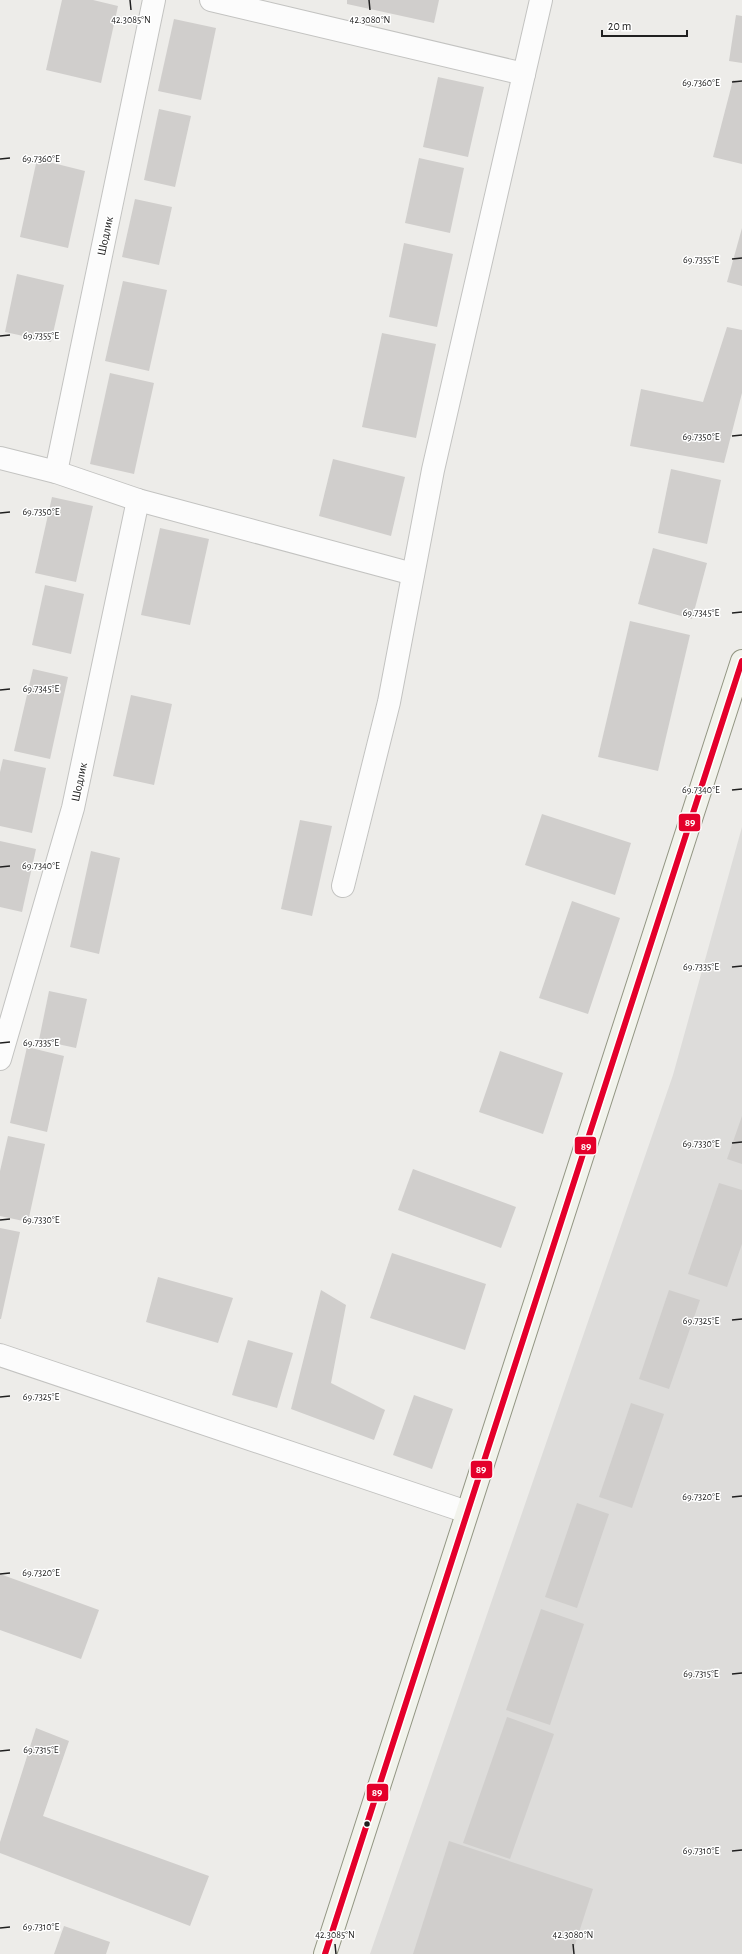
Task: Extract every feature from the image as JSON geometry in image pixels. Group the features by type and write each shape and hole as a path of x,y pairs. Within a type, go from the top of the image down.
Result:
{"main road":[{"path":"324,1954 742,661"}],"street":[{"name":"Шодлик","path":"56,472 154,0"},
{"path":"211,0 524,74"},
{"path":"343,886 389,702 434,462 541,0"},
{"path":"0,458 56,472 138,500 413,574"},
{"name":"Шодлик","path":"0,1059 73,808 138,500"},
{"path":"0,1355 467,1512"}],"shaded area":[{"path":"742,827 742,1954 370,1954 673,1075"}],"building":[{"path":"62,0 93,0 118,6 101,83 46,70"},
{"path":"347,0 439,0 434,23 347,4"},
{"path":"736,15 742,16 742,63 729,61"},
{"path":"174,19 216,28 201,100 158,91"},
{"path":"438,77 484,87 468,157 423,147"},
{"path":"733,80 742,82 742,164 713,157"},
{"path":"159,109 191,116 175,187 144,180"},
{"path":"419,158 464,168 450,233 405,223"},
{"path":"37,159 85,171 68,248 20,237"},
{"path":"135,199 172,207 159,265 122,257"},
{"path":"742,228 742,286 727,282"},
{"path":"404,243 453,254 437,327 389,317"},
{"path":"17,274 64,285 51,342 5,332"},
{"path":"123,281 167,290 149,371 105,361"},
{"path":"727,327 742,330 742,393 724,463 630,446 641,389 703,402"},
{"path":"382,333 436,344 416,438 362,427"},
{"path":"110,373 154,383 134,474 90,464"},
{"path":"333,459 405,477 391,536 319,516"},
{"path":"671,469 721,480 707,544 658,533"},
{"path":"52,497 93,506 76,582 35,573"},
{"path":"160,528 209,539 190,625 141,615"},
{"path":"653,548 707,563 692,619 638,604"},
{"path":"45,585 84,594 71,654 32,645"},
{"path":"630,621 690,635 658,771 598,757"},
{"path":"33,669 68,677 50,759 14,751"},
{"path":"131,695 172,704 154,785 113,776"},
{"path":"3,759 46,768 32,833 0,826 0,772"},
{"path":"542,814 631,843 615,895 525,865"},
{"path":"300,820 332,826 312,916 281,909"},
{"path":"0,841 36,849 22,912 0,907"},
{"path":"91,851 120,858 99,954 70,947"},
{"path":"572,901 620,918 588,1014 539,998"},
{"path":"49,991 87,999 76,1048 39,1040"},
{"path":"27,1047 64,1056 47,1132 10,1123"},
{"path":"500,1051 563,1073 543,1134 479,1112"},
{"path":"742,1116 742,1164 727,1159"},
{"path":"8,1136 45,1144 28,1222 0,1216 0,1171"},
{"path":"413,1169 516,1207 501,1248 398,1210"},
{"path":"719,1183 742,1190 742,1244 727,1287 688,1274"},
{"path":"0,1228 20,1232 1,1319 0,1319"},
{"path":"392,1253 486,1284 465,1350 370,1318"},
{"path":"158,1277 233,1298 218,1343 146,1322"},
{"path":"321,1290 346,1305 331,1383 385,1410 374,1440 291,1409"},
{"path":"669,1290 700,1300 669,1389 639,1379"},
{"path":"248,1340 293,1353 277,1408 232,1395"},
{"path":"414,1395 453,1409 432,1469 393,1455"},
{"path":"631,1403 664,1414 632,1508 599,1497"},
{"path":"577,1503 609,1514 577,1608 545,1597"},
{"path":"0,1574 99,1610 81,1659 0,1630"},
{"path":"541,1609 584,1624 550,1725 506,1710"},
{"path":"507,1717 554,1734 510,1859 463,1843"},
{"path":"36,1728 69,1741 43,1816 209,1876 190,1926 0,1853 0,1842"},
{"path":"449,1841 593,1889 572,1954 413,1954"},
{"path":"64,1926 110,1942 106,1954 54,1954"}],"transit line":[{"name":"89","path":"325,1954 742,661"}]}
